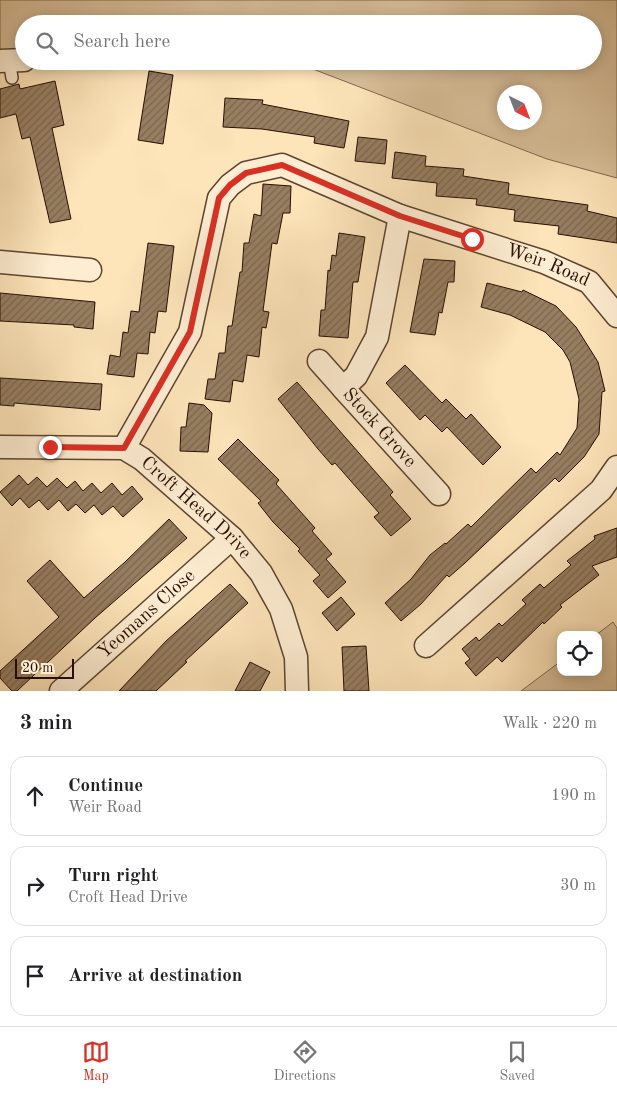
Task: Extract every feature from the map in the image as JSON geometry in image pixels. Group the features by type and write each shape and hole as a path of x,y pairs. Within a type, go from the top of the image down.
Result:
{"street":[{"name":"Weir Road","path":"124,448 190,332 219,198 230,185 246,173 282,165 400,216 544,262 589,282 617,316"},
{"name":"Stock Grove","path":"400,216 377,337 356,376 343,388 439,494"},
{"path":"0,262 90,270"},
{"path":"319,361 343,388"},
{"name":"Croft Head Drive","path":"0,447 124,448 142,459 232,538 261,573 281,609 296,657 297,691"},
{"path":"426,646 609,491 617,468"},
{"name":"Yeomans Close","path":"61,691 232,538"}],"shaded area":[{"path":"0,0 617,0 617,178 547,159 315,70 602,70 602,15 15,15 15,55 0,56"},
{"path":"613,622 617,628 617,691 521,691 557,664 557,676 602,676 601,631"}],"building":[{"path":"149,71 173,75 163,144 138,140"},
{"path":"55,81 64,125 52,128 71,219 50,223 30,137 22,139 16,114 0,118 0,89 19,84 20,89"},
{"path":"225,98 263,100 262,104 349,121 344,148 314,143 315,137 262,129 223,127"},
{"path":"358,137 387,140 385,164 355,161"},
{"path":"395,152 426,156 425,166 464,169 463,176 509,183 508,194 588,205 587,211 617,218 617,243 558,234 559,226 514,221 515,210 476,205 477,199 436,196 437,183 392,178"},
{"path":"263,184 291,186 290,213 283,213 277,244 272,243 263,311 269,312 266,328 262,327 259,357 247,355 243,382 233,380 230,402 205,399 208,379 215,379 219,353 225,353 228,326 232,326 240,272 242,272 244,243 249,243 254,214 261,216"},
{"path":"339,233 365,237 358,282 353,282 348,338 319,336 321,310 325,310 328,270 330,271 332,255 336,256"},
{"path":"148,243 174,246 166,312 158,311 155,333 150,332 148,354 137,353 134,377 107,374 110,355 120,357 123,332 128,333 131,311 139,312"},
{"path":"424,259 455,261 454,282 448,282 442,313 439,312 435,335 410,332"},
{"path":"487,283 522,292 523,290 556,306 576,327 598,362 605,391 602,392 599,434 584,457 559,482 555,478 465,563 449,577 447,575 421,604 401,621 385,603 411,579 430,555 446,544 468,524 471,527 531,468 536,473 557,452 560,455 577,428 579,399 570,362 563,350 545,332 510,315 481,307"},
{"path":"0,293 95,302 93,329 74,327 74,325 0,321"},
{"path":"405,365 442,403 446,399 466,419 471,414 501,447 483,465 447,427 442,432 425,415 420,420 386,383"},
{"path":"0,378 102,384 100,410 14,403 14,406 0,405"},
{"path":"297,382 393,492 390,495 411,519 391,536 374,517 379,513 335,463 332,465 278,399"},
{"path":"189,403 204,405 212,413 208,452 180,451 181,427 186,427"},
{"path":"238,439 279,480 276,484 315,528 312,531 332,554 326,559 346,582 328,598 313,581 320,575 298,551 300,549 273,522 258,503 261,501 218,459"},
{"path":"19,475 28,485 37,477 47,487 57,478 67,488 75,481 83,491 92,483 101,493 112,483 122,495 132,486 143,499 123,517 113,506 102,515 94,505 85,513 76,504 68,511 59,500 48,510 39,500 29,508 20,498 12,506 0,492"},
{"path":"169,519 187,538 95,618 17,691 12,691 0,678 0,671 59,617 27,581 50,560 84,598 125,562"},
{"path":"617,528 617,557 592,566 599,575 560,605 562,607 544,624 543,622 502,662 497,657 476,676 465,663 470,659 462,649 476,637 479,641 499,623 502,626 526,604 522,600 540,584 544,588 571,565 567,561 595,539 594,536"},
{"path":"230,584 248,603 185,661 187,662 156,691 119,691 166,641"},
{"path":"341,597 355,614 337,631 322,613"},
{"path":"366,646 369,691 344,691 342,647"},
{"path":"250,662 270,672 260,691 235,691"}],"route":[{"path":"50,447 124,448 190,332 219,198 230,185 246,173 282,165 400,216 472,239"}]}
